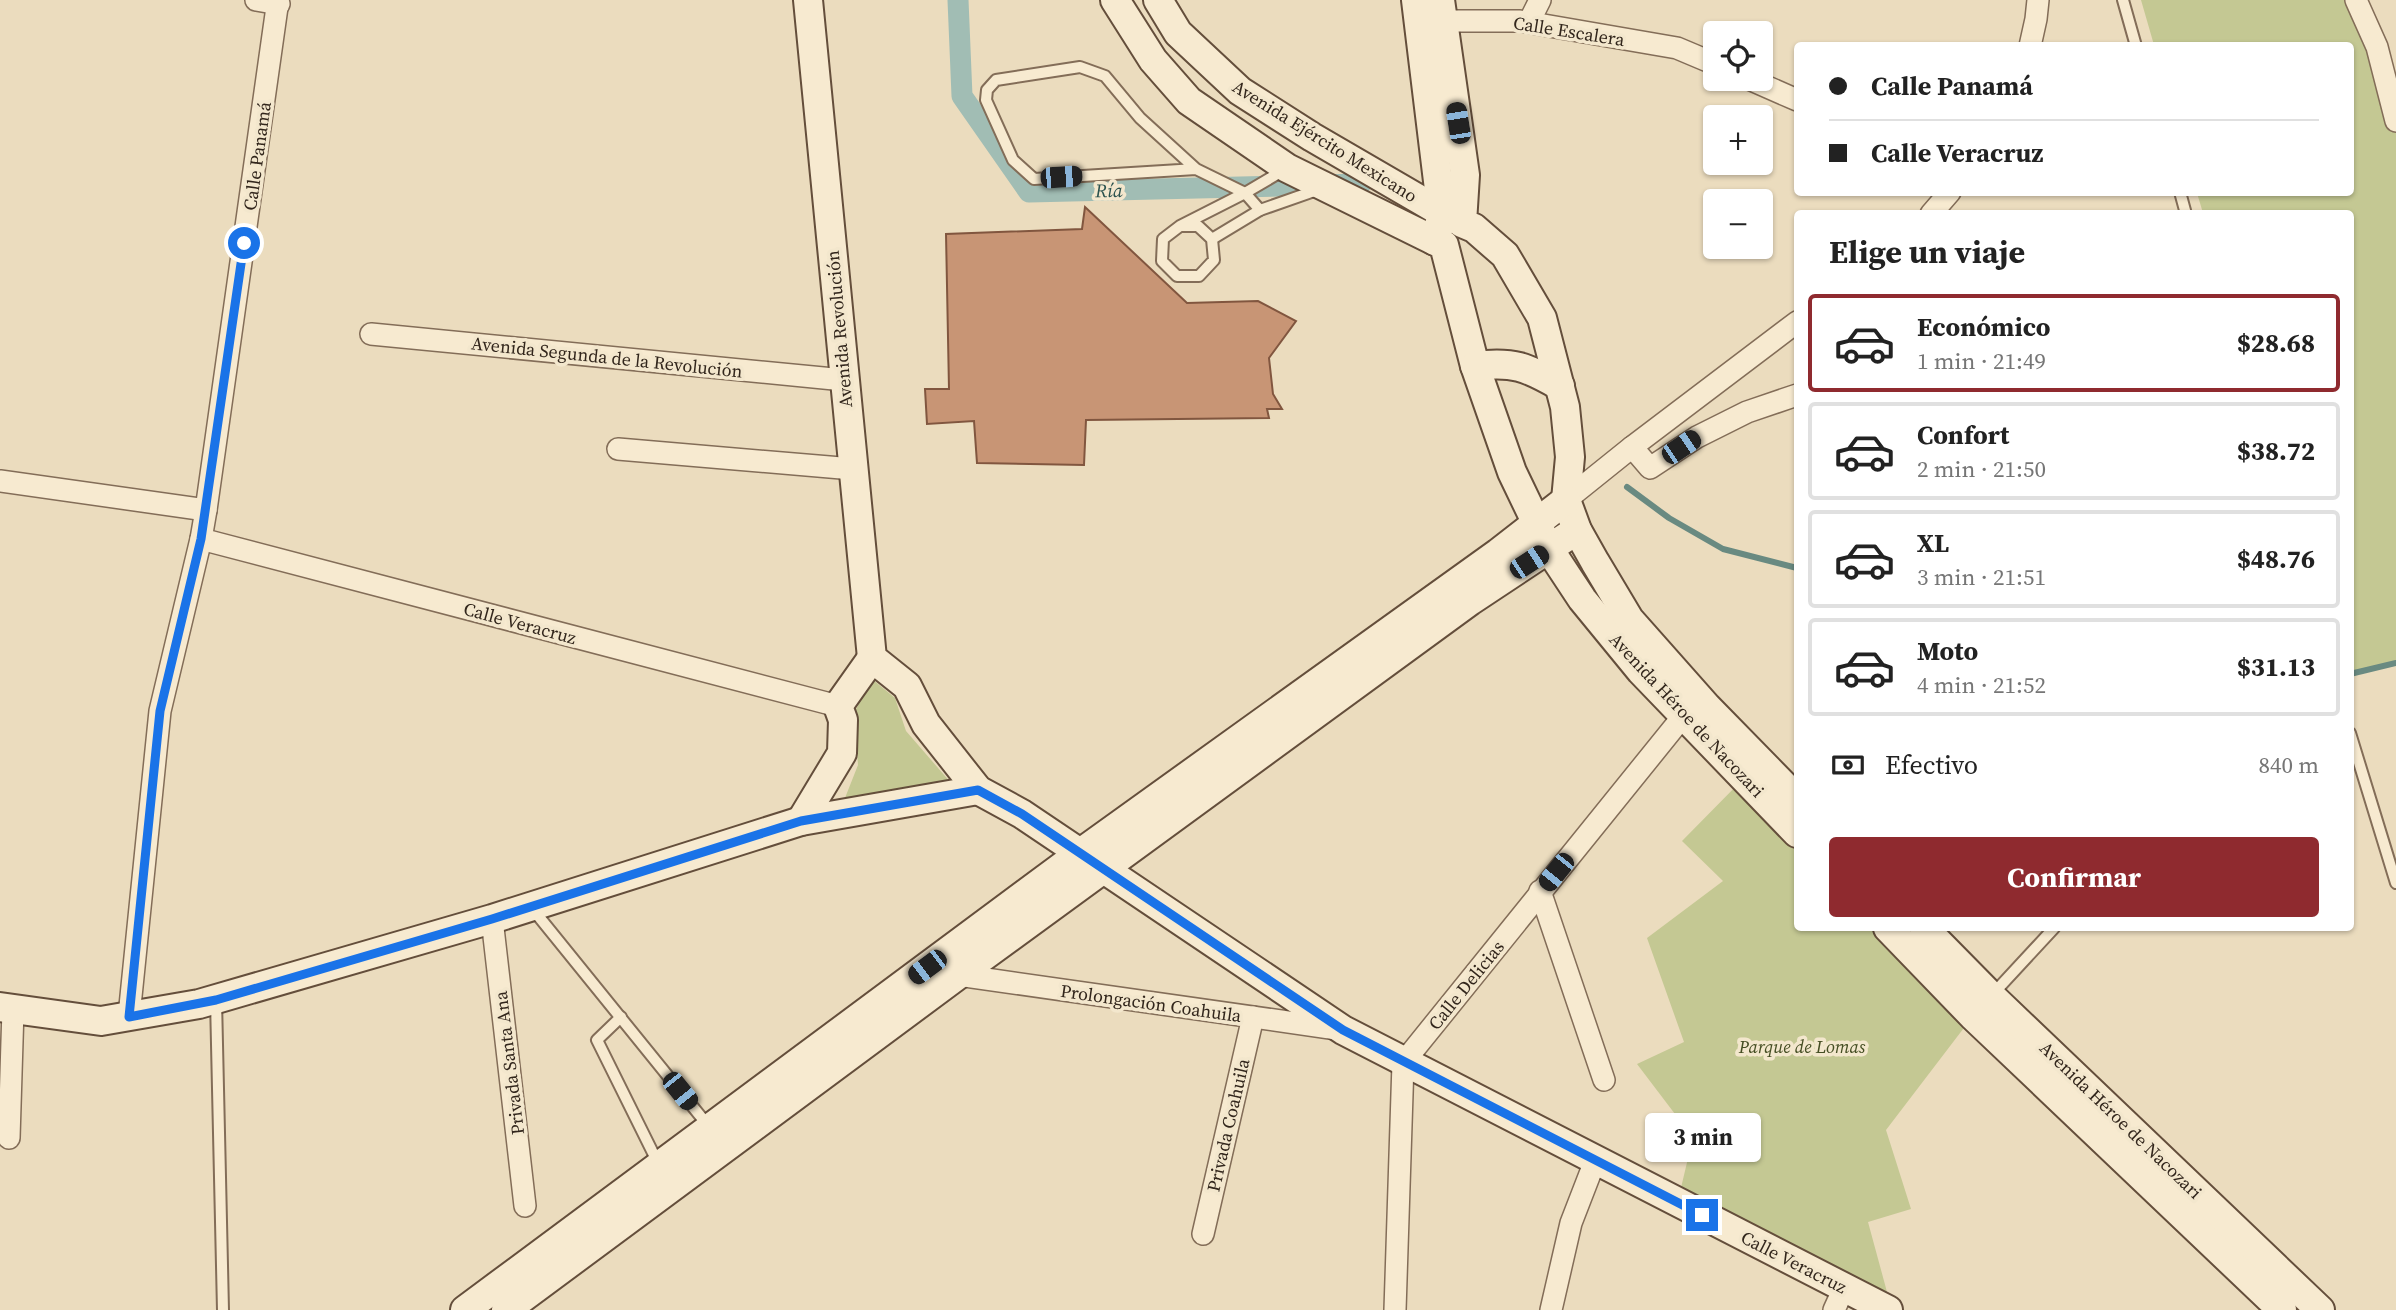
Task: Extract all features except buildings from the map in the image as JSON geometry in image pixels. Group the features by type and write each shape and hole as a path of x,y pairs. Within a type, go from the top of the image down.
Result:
{"main road":[{"name":"Avenida Revolución","path":"808,0 872,658"},
{"name":"Avenida Ejército Mexicano","path":"1115,0 1153,60 1189,101 1287,168 1439,243"},
{"name":"Avenida Ejército Mexicano","path":"1158,0 1178,33 1240,91 1312,137 1452,218"},
{"name":"Avenida Héroe de Nacozari","path":"1429,11 1452,218 1439,243 1475,366 1512,472 1549,549 1582,599 1641,671 1695,711 1794,796"},
{"name":"Avenida Héroe de Nacozari","path":"1452,218 1474,228 1505,255 1542,318 1565,407 1570,457 1566,500 1577,530 1629,619 1695,711 1794,829"},
{"path":"1475,366 1501,362 1532,370 1560,386"},
{"path":"506,1310 958,975 1090,862 1566,500"},
{"path":"465,1310 710,1128 1090,862 1577,530"},
{"path":"7,1008 102,1021 216,1000 492,919 801,821 978,790 926,724 907,686 872,658 838,706 843,720 842,753 801,821"},
{"name":"Calle Veracruz","path":"978,790 1022,814 1343,1030 1595,1161 1839,1299 1888,1310"},
{"name":"Avenida Héroe de Nacozari","path":"1891,931 2320,1310"},
{"name":"Avenida Héroe de Nacozari","path":"1927,931 1991,996 2013,1036 2282,1310"}],"street":[{"path":"256,0 278,2"},
{"path":"1529,22 1540,0"},
{"path":"2030,42 2038,0"},
{"path":"2356,0 2377,47 2396,121"},
{"name":"Calle Panamá","path":"129,1017 160,711 206,510 278,2"},
{"name":"Calle Escalera","path":"1429,11 1529,22 1677,48 1703,59"},
{"path":"1773,90 1794,99"},
{"path":"1934,210 1947,196"},
{"path":"1566,500 1794,324"},
{"name":"Avenida Segunda de la Revolución","path":"371,334 844,380"},
{"path":"1632,447 1650,468 1697,436 1747,412 1794,396"},
{"path":"618,449 853,469"},
{"path":"0,481 206,510"},
{"name":"Calle Veracruz","path":"201,539 838,706"},
{"name":"Calle Delicias","path":"1403,1063 1540,891 1695,711"},
{"path":"1540,891 1604,1080"},
{"name":"Privada Santa Ana","path":"492,919 525,1206"},
{"name":"Prolongación Coahuila","path":"958,975 1343,1030"},
{"path":"7,1008 9,1138"},
{"name":"Privada Coahuila","path":"1203,1234 1253,1017"},
{"path":"1395,1310 1403,1063"},
{"path":"1552,1310 1571,1223 1595,1161"}],"lane":[{"path":"2123,0 2135,42"},
{"path":"1196,169 1034,179 1013,160 986,100 987,90 996,80 1080,67 1105,76 1140,118 1196,169 1245,193 1260,209"},
{"path":"1180,226 1198,226 1212,239 1214,260 1199,276 1177,276 1163,261 1163,239 1180,226 1287,168"},
{"path":"1212,239 1260,209 1325,187"},
{"path":"2354,746 2396,883"},
{"path":"531,906 710,1128"},
{"path":"1991,996 2051,931"},
{"path":"216,1000 223,1310"},
{"path":"621,1017 597,1040 659,1166"}],"green space":[{"path":"2141,0 2356,0 2396,110 2396,663 2354,673 2354,210 2202,210 2198,196 2354,196 2354,42 2153,42"},
{"path":"872,679 895,698 906,731 951,783 845,798 858,765 854,713"},
{"name":"Parque de Lomas","path":"1744,778 1794,830 1794,931 1891,931 1973,1016 1886,1130 1911,1209 1868,1222 1890,1303 1680,1192 1689,1154 1670,1129 1678,1118 1637,1064 1684,1042 1647,938 1723,881 1682,841"}],"waterway":[{"name":"Ría","path":"958,0 962,96 1029,192 1361,184"},
{"path":"1627,487 1669,518 1723,549 1794,567"},
{"path":"2354,673 2396,663"}],"route":[{"path":"244,243 201,539 160,711 129,1017 216,1000 492,919 801,821 978,790 1022,814 1343,1030 1702,1215"}]}
